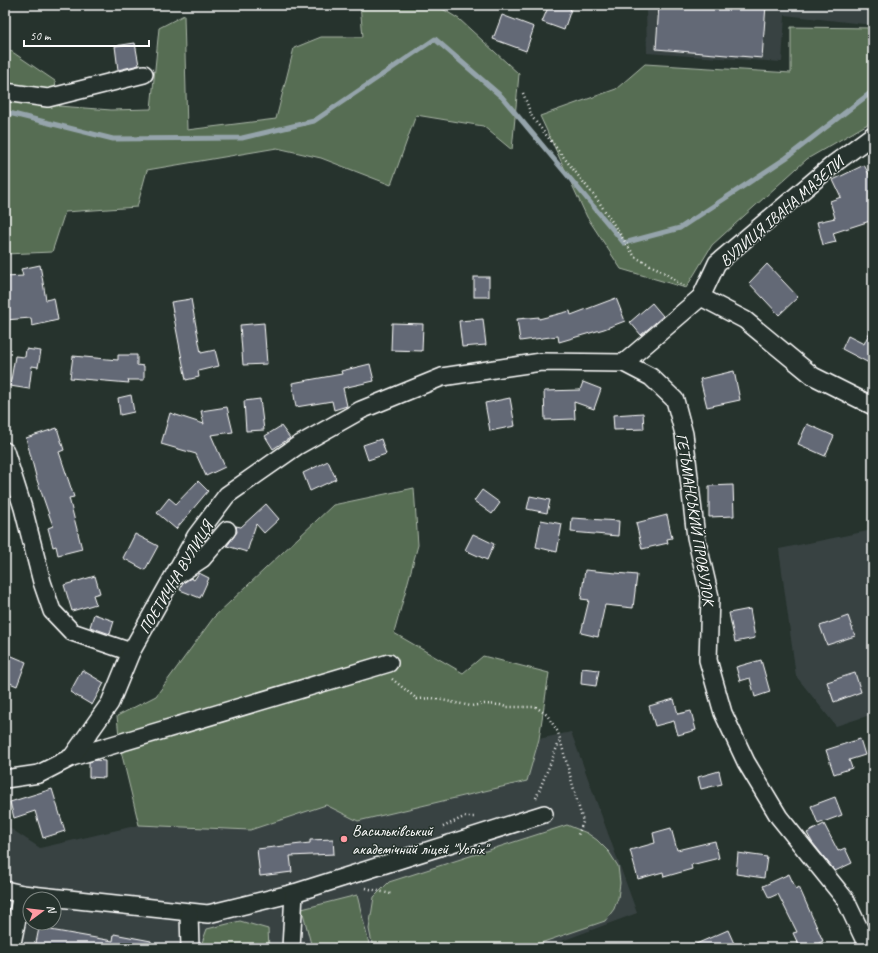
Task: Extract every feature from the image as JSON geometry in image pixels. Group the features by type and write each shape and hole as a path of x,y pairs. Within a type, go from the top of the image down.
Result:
{"street":[{"path":"5,92 48,98 144,74"},
{"name":"ВУЛИЦЯ ІВАНА МАЗЕПИ","path":"701,297 717,263 835,163 873,135"},
{"path":"624,362 701,297 745,320 813,376 873,406"},
{"name":"ПОЕТИЧНА ВУЛИЦЯ","path":"5,780 39,774 72,757 110,703 131,652 175,576 196,536 227,495 297,446 361,410 442,377 541,362 624,362"},
{"name":"ГЕТЬМАНСЬКИЙ ПРОВУЛОК","path":"624,362 651,377 675,400 684,434 696,537 710,598 708,660 723,713 746,762 779,817 845,899 864,940 866,948"},
{"path":"5,451 23,508 42,582 52,612 72,632 131,652"},
{"path":"175,576 202,559 227,530"},
{"path":"72,757 386,664"},
{"path":"62,899 189,914 208,914 294,893 544,814"},
{"path":"5,890 22,894 11,948"},
{"path":"291,948 294,893"},
{"path":"189,914 190,948"}],"path":[{"path":"523,93 532,117 599,202 636,257 662,271 701,297"},
{"path":"386,664 392,679 417,699 432,698 471,706 484,704 506,707 536,707 547,715 558,732 583,822 578,835"},
{"path":"530,800 537,798 560,740"},
{"path":"438,832 442,827 464,817 483,816"}],"shaded area":[{"path":"646,5 873,5 873,25 785,15 782,62 647,53"},
{"path":"873,530 873,714 836,726 796,676 779,549"},
{"name":"Васильківський академічний ліцей \"Успіх\"","path":"571,732 637,913 543,948 5,948 5,825 40,848 139,825 250,830 326,805 358,821 527,781 539,739"}],"green space":[{"path":"360,5 436,5 459,19 519,74 512,150 483,126 416,115 391,185 321,158 277,148 147,170 137,207 65,212 52,252 5,254 5,47 55,81 58,106 111,110 151,109 159,28 184,15 187,130 276,119 294,48 321,37 363,37"},
{"path":"791,27 873,28 873,121 807,159 712,245 686,288 621,269 587,217 540,116 616,89 645,64 791,73"},
{"path":"414,488 418,545 394,633 463,673 483,656 549,673 539,739 527,781 358,821 326,805 250,830 139,825 120,747 117,716 156,696 214,617 333,505"},
{"path":"567,825 587,833 597,840 609,852 618,866 620,883 618,898 614,909 605,921 526,948 373,948 369,929 374,897 389,882"},
{"path":"357,895 370,948 312,948 302,909"},
{"path":"240,921 268,929 269,948 200,948 207,929"}],"building":[{"path":"549,5 560,5 571,9 564,30 542,22"},
{"path":"659,5 766,5 762,58 656,49"},
{"path":"502,15 534,27 526,51 493,39"},
{"path":"135,43 139,65 118,70 115,46"},
{"path":"864,165 870,176 873,175 873,220 833,233 836,242 823,245 817,222 835,218 830,201 841,197 833,180"},
{"path":"767,264 798,297 779,315 749,283"},
{"path":"40,265 46,300 54,298 58,320 32,326 31,318 5,320 5,277 23,276 21,269"},
{"path":"474,277 489,277 489,297 474,297"},
{"path":"616,298 625,321 604,329 559,342 558,336 520,341 517,319 539,317 539,319 570,311 571,315"},
{"path":"191,299 201,353 215,350 219,366 198,371 199,377 186,380 171,302"},
{"path":"652,303 663,316 641,335 630,322"},
{"path":"483,319 486,345 462,347 459,321"},
{"path":"264,323 267,364 243,365 240,325"},
{"path":"392,323 423,324 422,351 391,350"},
{"path":"873,325 873,355 869,363 842,349 848,336 864,344"},
{"path":"26,349 41,351 38,367 32,366 29,389 10,386 15,356 25,357"},
{"path":"118,355 137,355 137,365 144,366 144,380 128,380 129,383 70,378 73,356 118,360"},
{"path":"370,364 374,381 343,388 347,406 334,410 332,401 296,407 292,383 342,374 341,371"},
{"path":"734,371 740,400 707,407 700,379"},
{"path":"583,382 601,389 594,409 574,402 575,419 545,420 544,391 580,390"},
{"path":"131,395 134,412 120,415 118,398"},
{"path":"510,398 515,426 490,431 485,403"},
{"path":"260,399 264,430 246,431 244,401"},
{"path":"227,407 233,432 211,435 225,467 206,476 196,454 161,444 170,413 204,424 201,411"},
{"path":"643,413 644,429 614,430 613,415"},
{"path":"807,424 834,436 825,456 798,444"},
{"path":"281,426 290,438 273,449 265,436"},
{"path":"57,428 64,450 59,452 74,497 69,498 82,549 58,555 56,546 53,547 48,528 53,526 37,480 26,438"},
{"path":"381,439 386,454 368,460 363,445"},
{"path":"328,461 336,479 310,491 303,473"},
{"path":"198,481 208,491 176,529 157,513 169,498 176,504"},
{"path":"733,485 734,516 709,517 709,486"},
{"path":"482,490 500,503 492,514 474,501"},
{"path":"530,496 550,500 547,513 527,509"},
{"path":"266,504 279,519 264,533 256,524 247,552 227,546 237,532 236,526 241,527"},
{"path":"667,515 672,538 667,539 668,543 642,549 636,523"},
{"path":"572,518 619,521 618,536 571,532"},
{"path":"541,520 562,524 557,552 536,547"},
{"path":"135,534 158,546 145,570 123,558"},
{"path":"473,534 494,544 487,560 465,550"},
{"path":"585,570 637,575 633,608 605,605 598,637 581,633 589,600 581,599"},
{"path":"199,573 209,578 200,598 180,590 183,583 191,578 194,580"},
{"path":"95,576 100,593 93,595 96,604 72,611 64,585"},
{"path":"750,609 755,638 735,642 729,613"},
{"path":"94,614 114,621 110,634 90,627"},
{"path":"848,616 855,636 827,645 820,626"},
{"path":"5,653 26,662 17,686 5,681"},
{"path":"761,660 770,692 755,697 750,678 740,681 736,667"},
{"path":"582,668 599,670 596,686 581,684"},
{"path":"82,670 104,683 92,705 70,692"},
{"path":"855,673 861,692 834,702 827,682"},
{"path":"674,699 678,714 691,711 696,730 678,735 674,721 655,726 649,706"},
{"path":"860,739 865,755 849,760 852,768 834,774 826,750"},
{"path":"96,760 105,761 105,778 89,777 89,762"},
{"path":"719,771 722,784 701,789 698,777"},
{"path":"52,789 65,831 43,838 35,811 14,818 10,802"},
{"path":"835,797 842,815 818,824 811,806"},
{"path":"824,824 838,851 845,848 852,863 835,871 812,842 807,833"},
{"path":"671,828 677,850 715,841 719,858 691,865 692,869 664,877 663,872 638,879 630,850 655,843 653,833"},
{"path":"333,839 334,854 290,856 292,872 260,876 257,849 310,843 310,840"},
{"path":"738,853 767,857 764,878 736,874"},
{"path":"789,874 796,889 799,887 823,941 809,948 800,948 793,933 797,932 778,894 769,898 763,886"},
{"path":"728,930 736,948 687,948"},
{"path":"38,931 56,931 113,941 114,934 151,941 151,948 35,948"}],"waterway":[{"path":"5,112 113,139 242,138 314,121 435,39 502,97 624,243 680,228 786,158 873,91"}],"place":[{"name":"Васильківський академічний ліцей \"Успіх\"","path":"344,839"}]}
